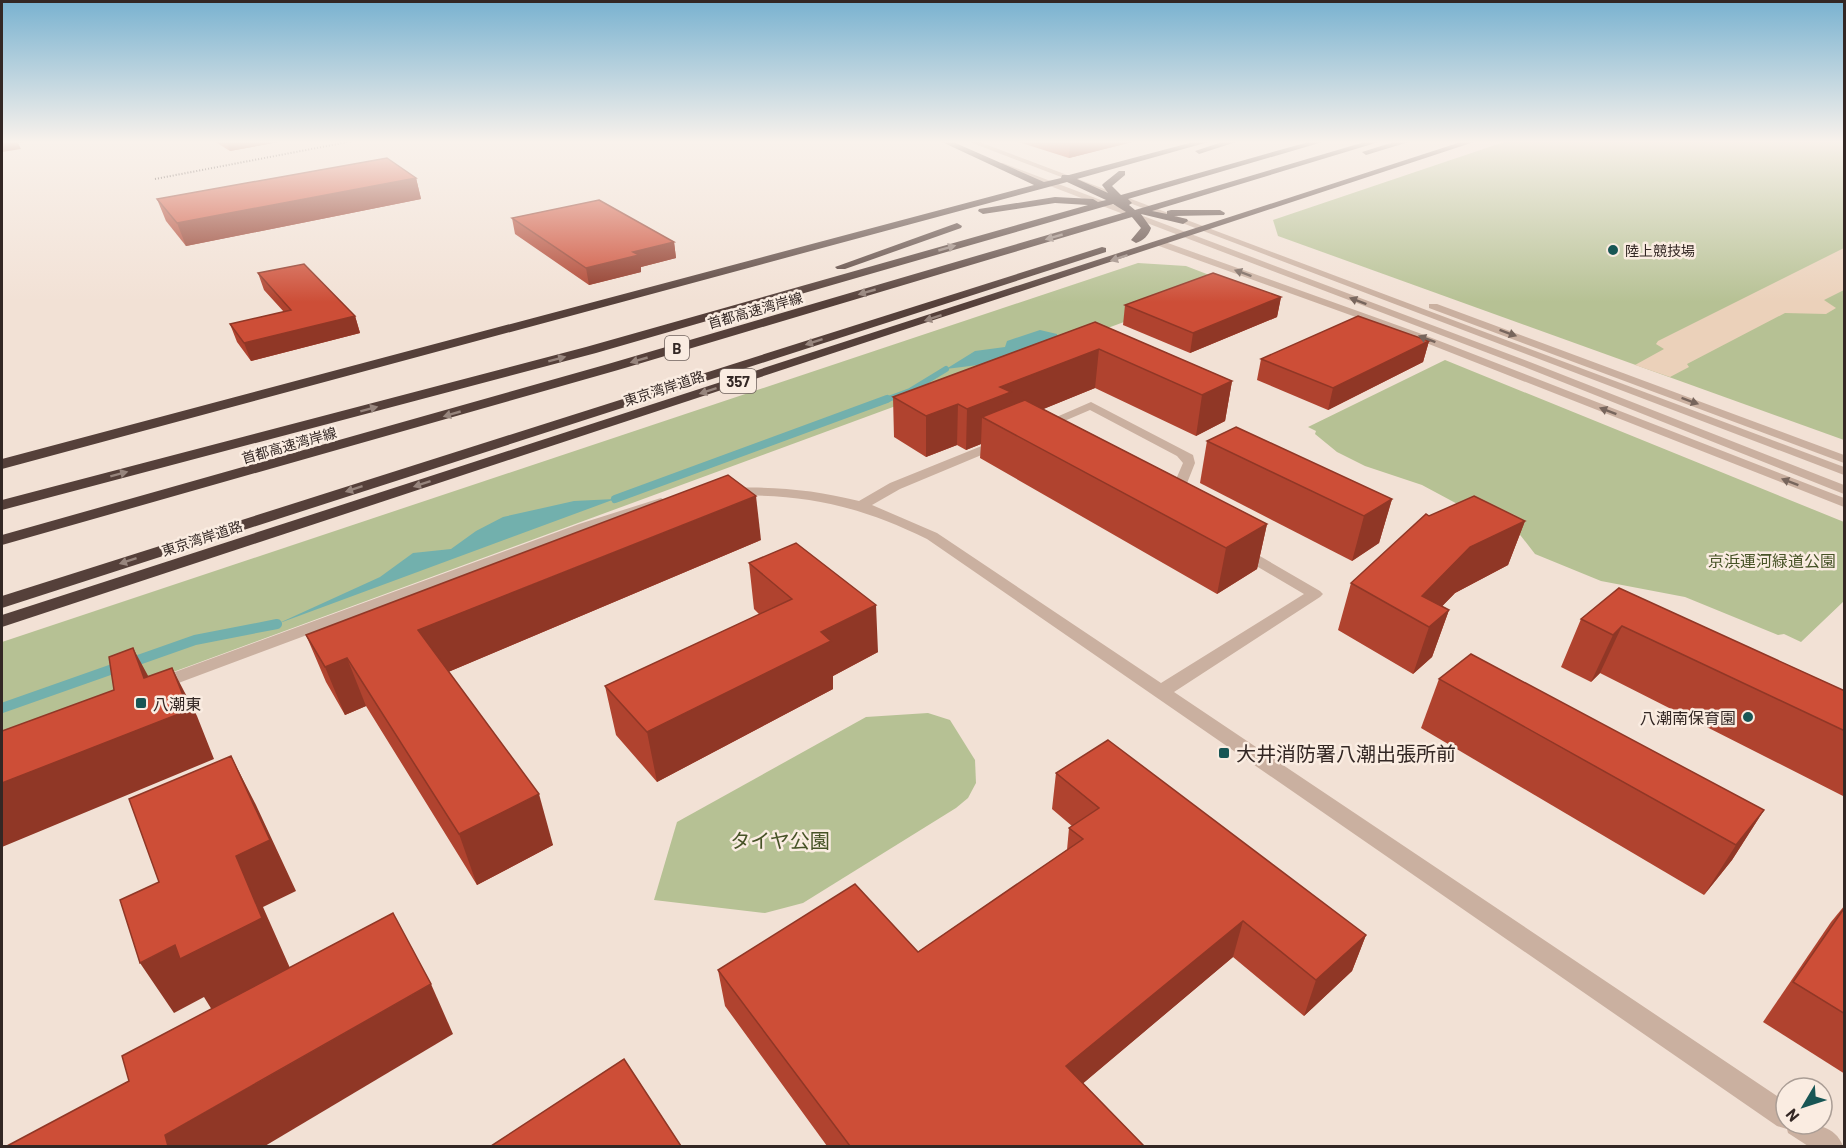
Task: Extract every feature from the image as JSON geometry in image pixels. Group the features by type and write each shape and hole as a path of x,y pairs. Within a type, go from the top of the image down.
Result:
{"highway":[{"path":"2,464 1007,195"},
{"path":"111,434 286,398 975,212 1027,195"},
{"path":"1090,195 1113,198"},
{"path":"1105,195 1139,214 1192,238"},
{"path":"1111,195 1113,198"},
{"name":"首都高速湾岸線","path":"2,504 591,350 1135,195"},
{"name":"首都高速湾岸線","path":"2,540 341,446 1197,195"},
{"path":"975,212 1055,200 1196,214 1216,223 1295,195"},
{"name":"東京湾岸道路","path":"2,621 1162,244 1216,223 1305,195"},
{"path":"1139,214 1183,220"},
{"path":"1136,240 1146,228 1139,214"},
{"path":"591,350 617,339 840,267 957,226"},
{"path":"2,602 1136,240 1162,235 1192,238"},
{"path":"446,476 610,408"},
{"path":"2,550 341,446"},
{"path":"2,616 45,606"}],"street":[{"path":"1079,195 1139,214"},
{"path":"1113,198 1183,220 1216,223 1845,459"},
{"path":"1216,223 1547,360 1845,471"},
{"path":"1192,238 1531,366 1845,490"},
{"path":"1162,244 1415,335 1845,503"},
{"path":"863,505 895,486 1091,406 1188,458 1189,463 1175,494 1174,506 1181,515"},
{"path":"711,494 794,492 843,500 863,505 898,519 932,536 1774,1109"},
{"path":"148,688 584,527 642,507 681,498"},
{"path":"1162,691 1315,594 1232,546"},
{"path":"1815,1136 1830,1146"}],"green space":[{"path":"1348,195 1844,195 1844,440 1278,236 1273,220"},
{"path":"1138,263 1186,266 1230,283 2,735 2,642"},
{"name":"京浜運河緑道公園","path":"1445,360 1844,522 1844,601 1801,642 1685,597 1601,581 1535,554 1514,527 1478,515 1422,485 1365,466 1337,452 1315,434 1316,431 1308,427"},
{"name":"タイヤ公園","path":"928,713 950,720 975,760 976,783 968,798 956,808 803,903 765,913 654,900 677,822 866,717"}],"shaded area":[{"path":"1844,248 1844,290 1824,300 1836,308 1826,314 1785,313 1687,364 1689,367 1670,377 1635,365 1664,349 1656,344 1658,341"}],"water":[{"path":"1040,330 1057,334 1058,340 994,363 946,369 975,351 1005,347 1007,341"},
{"path":"615,499 277,624 380,577 413,553 451,549 476,531 503,517 574,501"}],"building":[{"path":"182,195 328,195 177,223 157,199"},
{"path":"599,200 674,242 633,252 639,255 586,268 512,218"},
{"path":"304,264 355,316 244,343 230,324 291,310 258,273"},
{"path":"1213,273 1281,297 1193,333 1125,305"},
{"path":"1358,316 1429,341 1333,388 1261,359"},
{"path":"1095,322 1232,381 1202,395 1099,349 1000,387 1011,392 967,409 958,404 926,416 893,397"},
{"path":"1025,400 1267,524 1226,548 982,417"},
{"path":"1236,427 1392,499 1364,516 1207,441"},
{"path":"728,475 756,496 418,630 539,794 459,834 347,658 325,667 306,635"},
{"path":"1474,496 1525,521 1470,547 1422,596 1449,610 1429,627 1351,583 1426,514 1429,516"},
{"path":"796,543 876,605 821,632 831,641 647,732 605,686 792,599 749,563"},
{"path":"1619,588 1845,691 1845,731 1622,626 1613,635 1581,619"},
{"path":"133,648 144,678 172,668 189,710 2,783 2,731 114,690 109,657"},
{"path":"1471,654 1764,810 1736,845 1439,679"},
{"path":"1108,740 1366,935 1316,980 1243,921 1066,1066 1144,1146 850,1146 718,970 855,884 918,952 1083,839 1069,828 1099,808 1056,773"},
{"path":"231,756 270,840 236,856 262,918 180,959 175,945 140,963 120,900 159,882 129,799"},
{"path":"1845,907 1845,1014 1793,982"},
{"path":"393,913 431,984 165,1135 168,1146 7,1146 129,1081 122,1056"},
{"path":"624,1059 681,1146 491,1146"}],"waterway":[{"path":"883,401 910,391 946,369"},
{"path":"615,499 887,399"},
{"path":"2,708 195,640 277,624"}],"place":[{"name":"陸上競技場","path":"1613,250"},
{"name":"八潮東","path":"141,703"},
{"name":"八潮南保育園","path":"1748,717"},
{"name":"大井消防署八潮出張所前","path":"1224,753"}]}
